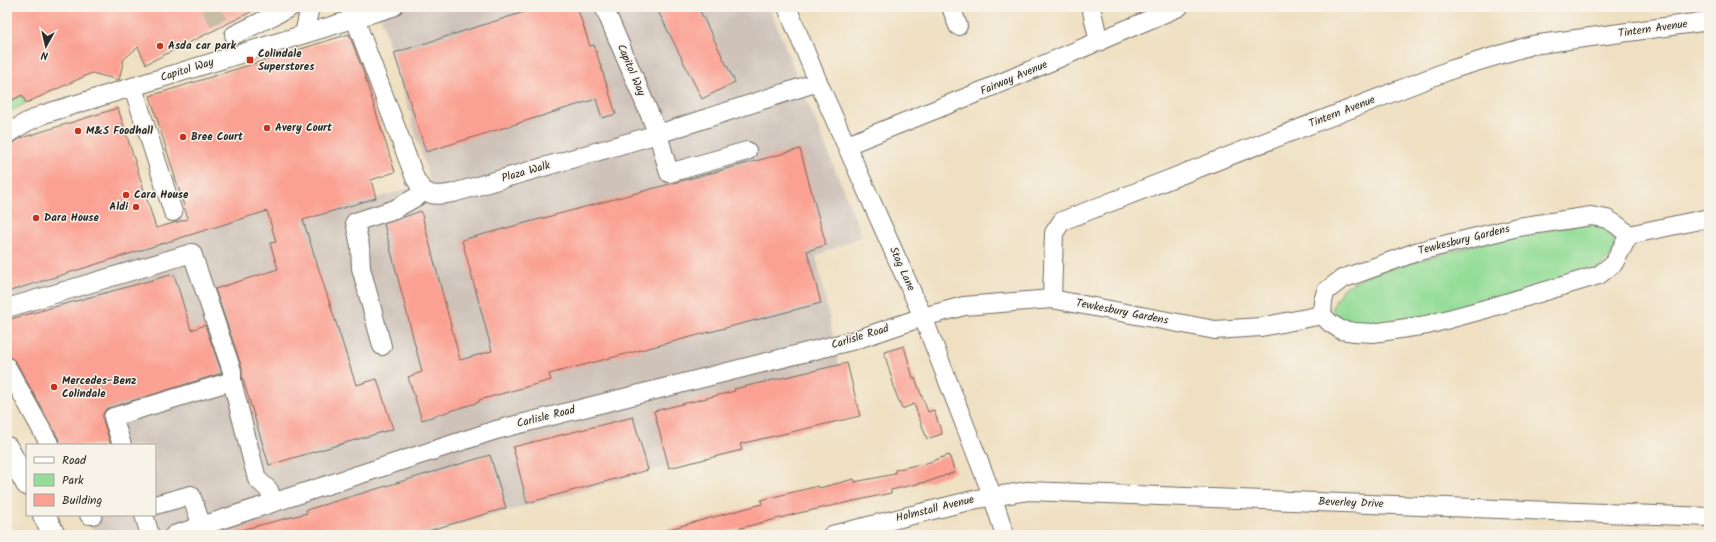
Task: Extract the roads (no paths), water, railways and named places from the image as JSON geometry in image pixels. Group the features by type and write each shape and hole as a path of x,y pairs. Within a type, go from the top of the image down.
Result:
{"main road":[{"path":"7,448 26,482"},
{"path":"44,516 54,535"}],"street":[{"path":"238,54 228,28 291,7"},
{"path":"285,40 289,22 298,7"},
{"path":"304,34 310,7"},
{"name":"Capitol Way","path":"7,134 44,114 304,34 352,13 393,7"},
{"name":"Capitol Way","path":"604,7 658,134 669,173 747,151"},
{"name":"Stag Lane","path":"787,7 818,82 923,317 992,495 1005,535"},
{"path":"951,7 958,26"},
{"path":"1091,7 1099,42"},
{"name":"Fairway Avenue","path":"847,145 1099,42 1179,7"},
{"path":"352,13 415,178 421,189 425,192 395,208 355,222 360,246 361,268 382,346"},
{"name":"Tintern Avenue","path":"1052,299 1054,233 1062,220 1453,69 1532,46 1709,21"},
{"name":"Plaza Walk","path":"425,192 438,195 452,193 658,134 818,82"},
{"path":"133,87 173,212"},
{"name":"Tewkesbury Gardens","path":"923,317 964,306 1052,299 1215,330 1261,327 1322,315 1326,291 1342,279 1420,251 1518,228 1591,216 1607,219 1617,225 1629,236"},
{"path":"1322,315 1330,323 1341,330 1355,332 1373,333 1426,325 1599,275 1614,263 1629,236 1709,218"},
{"path":"7,308 192,253 232,371 232,381 257,479 269,490 273,502"},
{"name":"Carlisle Road","path":"174,535 496,430 855,340 923,317"},
{"path":"7,367 49,444"},
{"path":"122,444 113,417 232,381"},
{"name":"Beverley Drive","path":"992,495 1028,491 1709,518"},
{"path":"156,505 191,495 202,526"},
{"name":"Holmstall Avenue","path":"832,535 992,495"},
{"path":"144,516 150,535"}],"tunnel":[{"path":"210,7 221,27"}],"place":[{"name":"Asda car park","path":"160,46"},
{"name":"Colindale Superstores","path":"250,60"},
{"name":"Avery Court","path":"267,128"},
{"name":"M&S Foodhall","path":"78,131"},
{"name":"Bree Court","path":"183,137"},
{"name":"Cara House","path":"126,195"},
{"name":"Aldi","path":"136,207"},
{"name":"Dara House","path":"36,218"},
{"name":"Mercedes-Benz Colindale","path":"54,387"}]}
